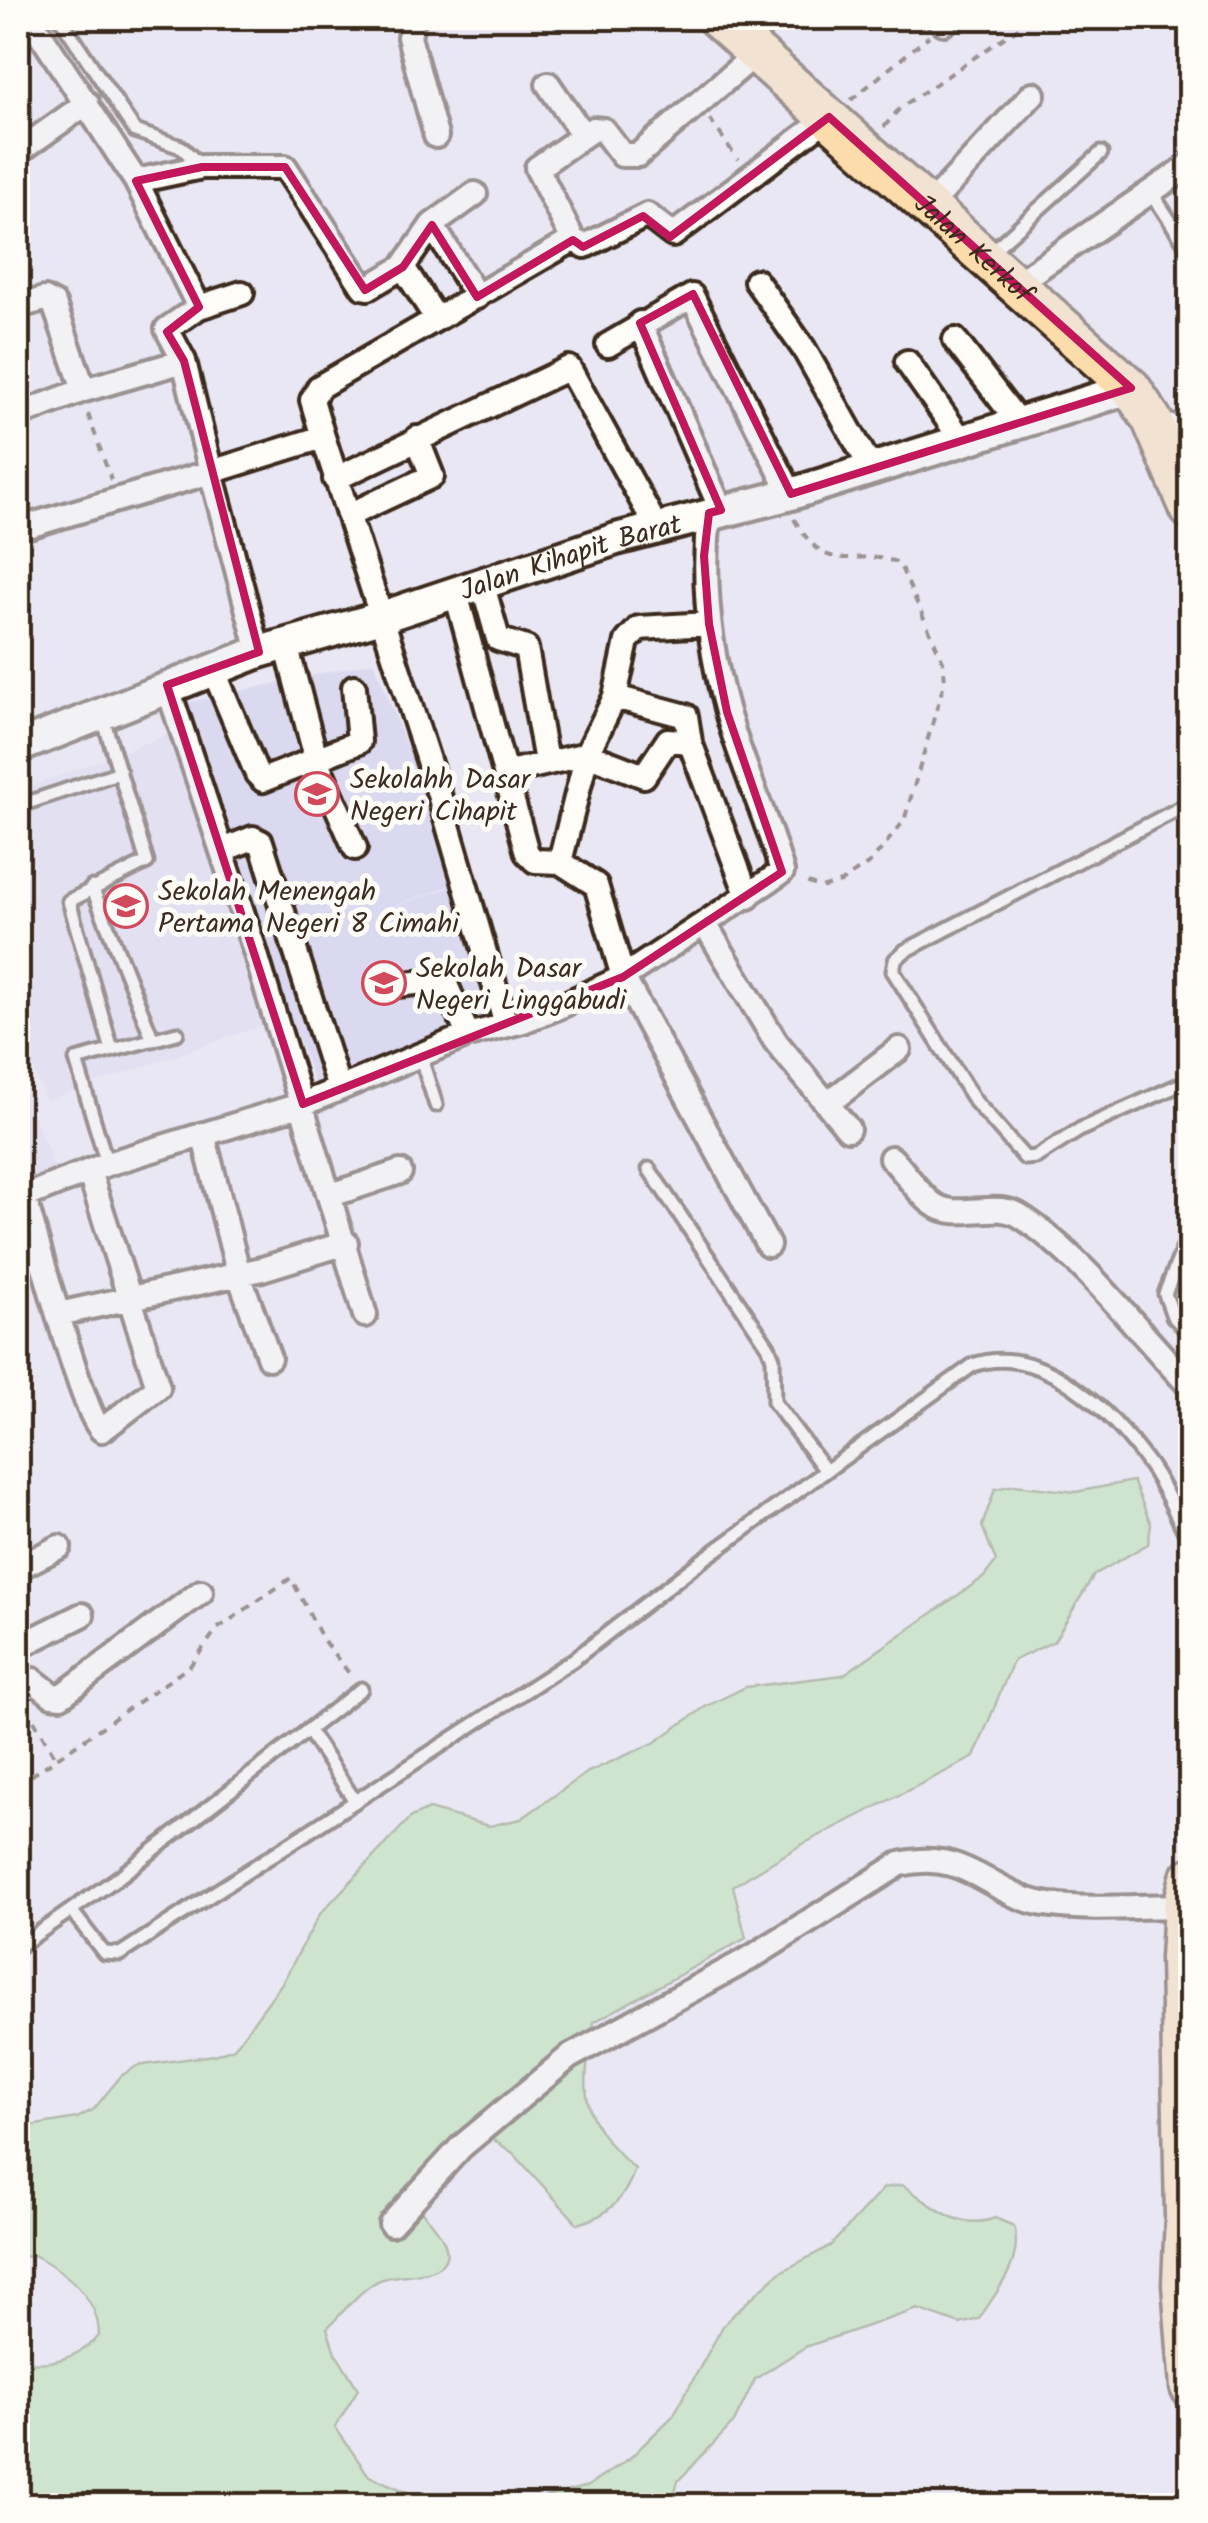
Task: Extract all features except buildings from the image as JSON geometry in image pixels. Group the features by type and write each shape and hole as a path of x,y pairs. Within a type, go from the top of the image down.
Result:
{"main road":[{"name":"Jalan Kerkof","path":"747,32 828,116 1132,388 1152,420 1190,510"},
{"path":"1187,1892 1186,2248 1190,2387"}],"street":[{"path":"30,18 136,180 199,307"},
{"path":"413,18 411,50 436,136"},
{"path":"747,32 698,103 632,157 622,155 603,130 583,135 537,168 574,240 585,246 648,215 673,235 828,116"},
{"path":"548,84 583,135"},
{"path":"930,205 1033,94"},
{"path":"18,152 87,103"},
{"path":"1017,283 1190,165"},
{"path":"136,180 202,167 285,167 368,288 403,266 432,225 476,194"},
{"path":"432,225 477,296"},
{"path":"506,1025 438,791 312,400 318,387 574,240"},
{"path":"403,266 436,318"},
{"path":"756,281 804,349 870,468"},
{"path":"242,293 199,307 167,329 184,361 210,472 272,648 355,848"},
{"path":"608,345 689,296 695,300 791,494"},
{"path":"18,306 46,299 54,304 84,390"},
{"path":"98,1168 129,1298 158,1387 102,1430 95,1425 21,1198 98,1168 303,1104 468,1035 506,1025 623,977 782,872 727,712 710,624 704,556 715,512 640,323"},
{"path":"955,340 1019,423"},
{"path":"18,414 184,361"},
{"path":"907,362 964,442"},
{"path":"335,479 569,368 657,528"},
{"name":"Jalan Kihapit Barat","path":"18,747 101,711 272,648 382,617 468,586 657,528 791,494 1132,388"},
{"path":"1152,420 1190,434"},
{"path":"18,528 323,437"},
{"path":"350,514 432,476 418,438"},
{"path":"468,586 498,639 526,648 546,762"},
{"path":"468,586 505,774 527,852 535,862 560,862 596,885 623,977 768,1245"},
{"path":"560,862 586,754 614,696 619,663 632,632 710,624"},
{"path":"213,669 260,777 267,780 359,742 354,687"},
{"path":"166,686 255,951 332,1195 365,1315"},
{"path":"614,696 686,716 727,712"},
{"path":"686,716 690,742 748,897"},
{"path":"505,774 586,754 639,777 648,774 668,740 690,742"},
{"path":"222,850 253,838 261,842 339,1090"},
{"path":"705,924 776,1042 848,1129"},
{"path":"255,951 292,938"},
{"path":"387,986 444,980 468,1035"},
{"path":"828,1104 899,1048"},
{"path":"203,1134 239,1274 268,1358"},
{"path":"892,1158 933,1204 948,1210 1011,1210 1024,1218 1053,1242 1190,1386"},
{"path":"332,1195 400,1172"},
{"path":"60,1314 239,1274 346,1243"},
{"path":"18,1568 59,1547"},
{"path":"18,1689 34,1680 52,1695 61,1696 201,1592"},
{"path":"18,1647 82,1614"},
{"path":"392,2224 461,2147 568,2056 752,1957 900,1864 923,1859 954,1862 1041,1904 1187,1892"}],"lane":[{"path":"60,18 135,131 181,147 202,167"},
{"path":"987,256 1101,154"},
{"path":"1151,192 1188,242"},
{"path":"101,711 147,862 73,897 69,906 112,1050"},
{"path":"18,806 120,772"},
{"path":"1190,802 905,952 895,960 892,970 974,1100 1014,1151 1025,1158 1036,1157 1081,1129 1190,1080"},
{"path":"92,887 153,1040"},
{"path":"98,1168 74,1066 82,1056 177,1033"},
{"path":"420,1055 436,1106"},
{"path":"649,1168 768,1346 774,1358 774,1402 826,1471"},
{"path":"1184,1246 1166,1294 1174,1316 1190,1334"},
{"path":"71,1910 104,1954 120,1954 574,1660 973,1364 1009,1359 1032,1364 1057,1377 1125,1436 1150,1466 1190,1542"},
{"path":"18,1947 361,1689"},
{"path":"308,1730 355,1801"}],"path":[{"path":"865,149 900,108 1033,18"},
{"path":"828,116 943,19"},
{"path":"698,103 734,149 743,178"},
{"path":"84,390 118,499"},
{"path":"782,872 821,888 841,882 871,862 904,821 945,680 943,661 899,563 879,556 850,561 827,557 805,538 791,514 791,494"},
{"path":"18,1785 190,1666 217,1630 292,1578 322,1640 361,1689"},
{"path":"18,1689 56,1758"}],"highlighted area":[{"path":"829,117 1131,388 791,494 693,294 640,323 721,510 709,513 704,556 709,624 727,712 782,872 623,977 303,1104 167,685 259,652 184,361 167,332 199,307 136,181 202,167 285,167 365,290 403,267 432,225 477,297 573,240 583,247 643,216 670,237"}],"shaded area":[{"name":"Sekolahh Dasar Negeri Cihapit","path":"374,662 459,883 358,919 460,884 499,1014 319,1095 176,705"},
{"name":"Sekolah Menengah Pertama Negeri 8 Cimahi","path":"172,733 277,1020 46,1101 18,1029 18,791"},
{"path":"18,1077 60,1180 18,1195"}],"green space":[{"path":"1133,1481 1151,1524 1148,1544 1094,1575 1054,1641 1013,1661 974,1757 801,1845 733,1886 746,1938 594,2022 587,2068 588,2103 603,2135 635,2169 614,2205 578,2224 513,2153 470,2124 404,2193 437,2230 447,2252 435,2269 373,2284 327,2328 334,2350 358,2389 335,2427 369,2476 438,2505 18,2505 18,2360 40,2363 62,2359 99,2336 93,2309 78,2287 34,2255 18,2258 18,2128 77,2118 94,2109 121,2076 137,2066 214,2055 234,2048 282,1983 320,1914 411,1817 429,1809 489,1826 521,1819 588,1772 654,1743 705,1707 746,1687 843,1675 984,1577 996,1561 982,1526 995,1489 1014,1485 1076,1492"},
{"path":"902,2185 957,2219 969,2222 995,2218 1014,2226 1012,2264 979,2319 960,2324 918,2309 805,2347 755,2379 734,2422 678,2481 671,2505 515,2505 588,2486 630,2458 673,2416 723,2326 736,2312 779,2273 830,2246 884,2188"}],"place":[{"name":"Sekolahh Dasar Negeri Cihapit","path":"317,794"},
{"name":"Sekolah Menengah Pertama Negeri 8 Cimahi","path":"126,906"},
{"name":"Sekolah Dasar Negeri Linggabudi","path":"384,983"}]}
